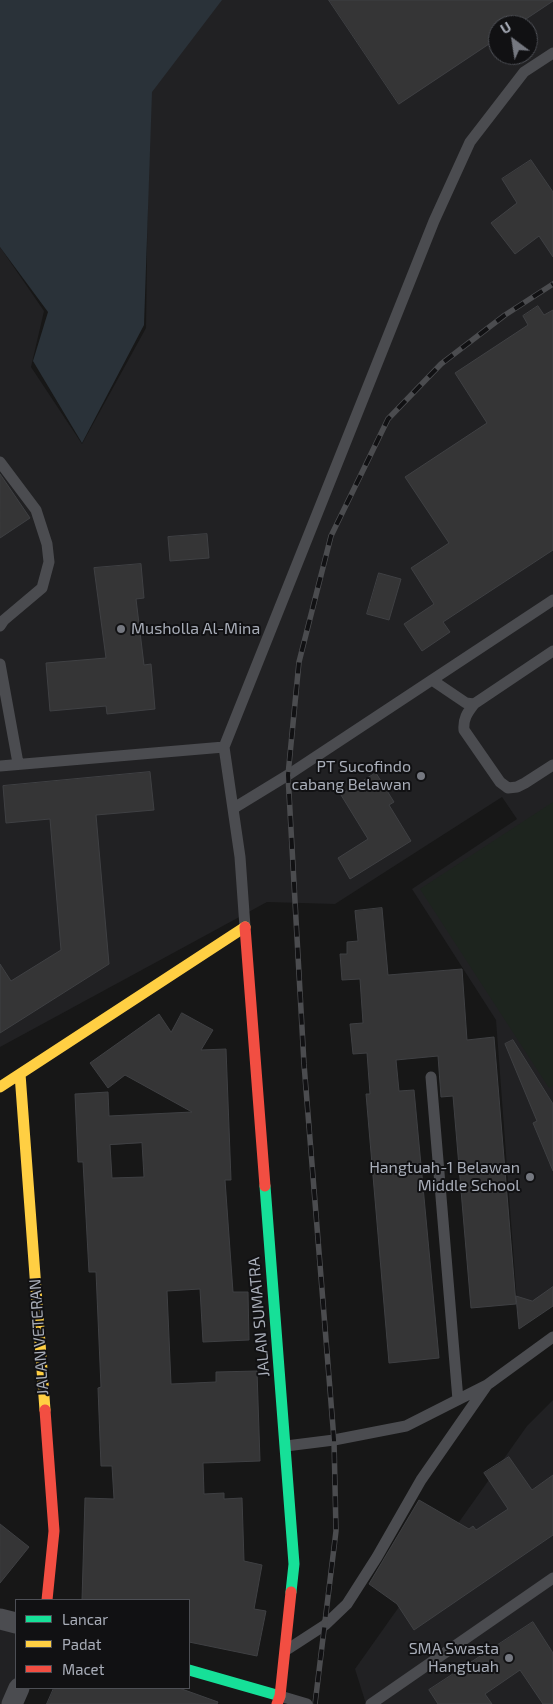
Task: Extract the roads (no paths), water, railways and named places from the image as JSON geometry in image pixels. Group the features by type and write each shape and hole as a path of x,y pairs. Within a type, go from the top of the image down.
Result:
{"main road":[{"path":"0,1087 245,927"},
{"name":"JALAN SUMATRA","path":"245,927 294,1564 279,1700"},
{"name":"JALAN VETERAN","path":"20,1074 54,1531 47,1599"},
{"path":"190,1670 279,1700"}],"street":[{"path":"0,1619 15,1623"},
{"path":"12,1704 19,1689"}],"lane":[{"path":"245,927 240,857 224,747 434,221 470,142 524,72 553,53"},
{"path":"0,462 36,510 47,544 49,562 42,588 4,620 0,626"},
{"path":"234,808 288,775 553,600"},
{"path":"553,651 474,704 466,714 463,722 464,730 500,782 508,788 517,788 553,765"},
{"path":"0,664 18,763"},
{"path":"432,680 466,703 474,704"},
{"path":"0,766 224,747"},
{"path":"431,1077 458,1400"},
{"path":"286,1446 334,1440 406,1426 487,1385 553,1338"},
{"path":"285,1652 325,1625 347,1604 377,1557 421,1480 487,1385"},
{"path":"371,1704 553,1578"},
{"path":"279,1700 307,1704"}],"railway":[{"path":"315,1704 336,1531 334,1440 304,1064 288,775 299,662 331,536 388,419 441,364 505,315 553,284"}],"place":[{"name":"Musholla Al-Mina","path":"121,629"},
{"name":"PT Sucofindo cabang Belawan","path":"421,776"},
{"name":"Hangtuah-1 Belawan Middle School","path":"530,1177"},
{"name":"SMA Swasta Hangtuah","path":"509,1658"}]}
